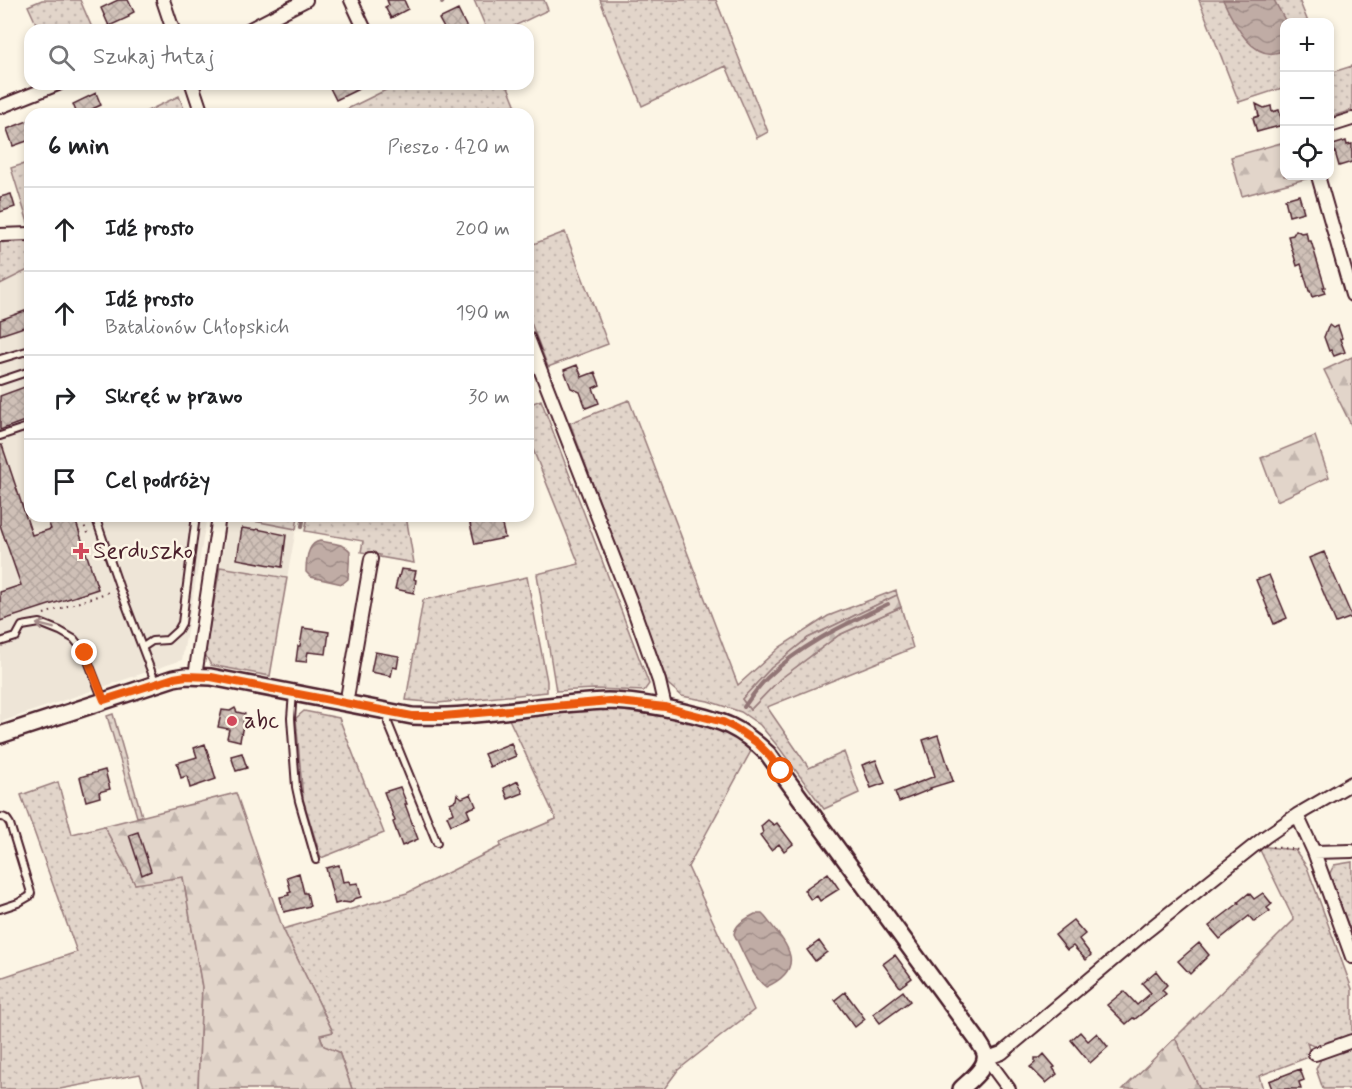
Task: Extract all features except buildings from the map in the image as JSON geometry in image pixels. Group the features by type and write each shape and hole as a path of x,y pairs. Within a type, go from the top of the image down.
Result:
{"street":[{"path":"163,0 171,24"},
{"path":"260,24 306,0"},
{"path":"351,0 362,24"},
{"path":"0,107 43,90"},
{"path":"194,90 200,108"},
{"path":"1334,124 1352,119"},
{"path":"1319,180 1352,295"},
{"path":"0,235 24,234"},
{"path":"534,353 632,605 659,681 665,707"},
{"path":"195,676 218,522"},
{"path":"346,704 371,559"},
{"path":"0,735 104,700 186,676 211,677 412,716 444,716 609,701 665,707 723,722 745,734 768,754 978,1041 985,1054 985,1059 980,1070 961,1089"},
{"path":"985,1059 1002,1053 1147,931 1256,844 1297,815 1352,783"},
{"path":"1297,815 1314,852 1352,957"},
{"path":"1314,852 1352,851"},
{"path":"1315,1054 1352,1041"},
{"path":"985,1059 1010,1089"}],"lane":[{"path":"0,359 24,352"},
{"path":"0,381 24,373"},
{"path":"0,436 24,428"},
{"path":"97,522 156,684"},
{"path":"143,647 152,641 167,640 182,623 195,522"},
{"path":"0,642 16,637 22,626 40,623 60,631 74,639 85,653 104,700"},
{"path":"293,693 291,718 296,787 316,860"},
{"path":"390,712 388,723 437,843"},
{"path":"0,817 7,819 10,824 31,892 26,899 0,909"}],"path":[{"path":"82,522 89,535 94,536"},
{"path":"29,625 30,619 113,591"},
{"path":"1256,844 1314,852"}],"shaded area":[{"path":"24,272 24,522 206,522 182,660 0,722 0,284"},
{"path":"227,522 256,522 296,529 287,578 220,567"}],"green space":[{"path":"42,0 80,0 90,24 36,24 28,6"},
{"path":"474,0 544,0 548,10 519,24 484,24"},
{"path":"600,0 716,0 768,132 757,138 726,66 642,106"},
{"path":"1199,0 1299,0 1306,18 1280,18 1280,89 1239,102"},
{"path":"1352,66 1352,110 1334,116 1334,72"},
{"path":"386,90 509,90 517,108 349,108"},
{"path":"179,96 184,108 154,108"},
{"path":"1280,143 1280,180 1302,180 1242,196 1231,157"},
{"path":"24,164 24,210 11,168"},
{"path":"565,232 608,344 548,367 534,331 534,244"},
{"path":"24,239 24,272 0,284 0,241"},
{"path":"1352,357 1352,427 1324,370"},
{"path":"541,400 649,684 644,691 595,689 556,691 537,574 579,564 534,452 534,403"},
{"path":"629,400 738,685 780,647 828,616 896,590 897,595 808,638 771,668 742,699 750,710 780,679 839,635 901,607 913,648 767,707 809,768 844,752 859,793 824,809 760,725 741,712 708,701 682,696 668,684 570,423"},
{"path":"1315,436 1329,477 1277,501 1261,458"},
{"path":"259,522 297,522 296,529"},
{"path":"307,522 407,522 414,563 361,552 363,541 305,531"},
{"path":"220,567 287,578 270,676 211,665 205,654"},
{"path":"527,577 547,681 547,692 438,703 406,700 423,600"},
{"path":"897,595 901,607 839,635 780,679 750,710 742,699 771,668 808,638"},
{"path":"602,708 703,722 744,740 751,751 688,867 754,1010 678,1070 664,1089 352,1089 339,1052 324,1047 320,1035 333,1032 283,929 407,893 501,846 500,843 556,819 508,717"},
{"path":"304,711 339,718 384,833 321,858 303,799 296,718"},
{"path":"113,714 142,816 137,817 107,716"},
{"path":"58,782 72,834 104,826 135,884 183,876 202,987 198,1089 145,1089 140,1074 60,1089 0,1089 0,978 77,952 21,795"},
{"path":"236,793 283,929 333,1032 320,1035 324,1046 339,1052 352,1089 198,1089 202,987 183,877 135,884 104,826"},
{"path":"1258,846 1295,850 1307,867 1352,989 1352,1035 1318,1048 1307,1043 1311,1056 1259,1076 1263,1089 1200,1089 1175,1038 1294,920"},
{"path":"1352,862 1352,935 1329,875 1334,865"},
{"path":"1175,1038 1200,1089 1123,1089"},
{"path":"1352,1047 1352,1089 1323,1089 1316,1069 1321,1059"}],"water":[{"path":"1223,0 1274,0 1284,18 1280,18 1280,51 1263,52 1254,47 1239,30"},
{"path":"320,541 341,545 350,551 348,579 342,584 311,577 306,572 310,549 312,545"},
{"path":"755,914 762,914 765,917 790,954 787,971 766,987 752,970 734,934 739,924"}],"waterway":[{"path":"302,526 303,522"},
{"path":"744,707 767,678 794,655 856,619 888,604"}],"place":[{"name":"Serduszko","path":"81,551"},
{"name":"abc","path":"232,721"}],"route":[{"path":"85,653 104,700 174,678 195,676 211,677 412,716 444,716 609,701 665,707 704,716 735,728 756,742 781,771"}]}
